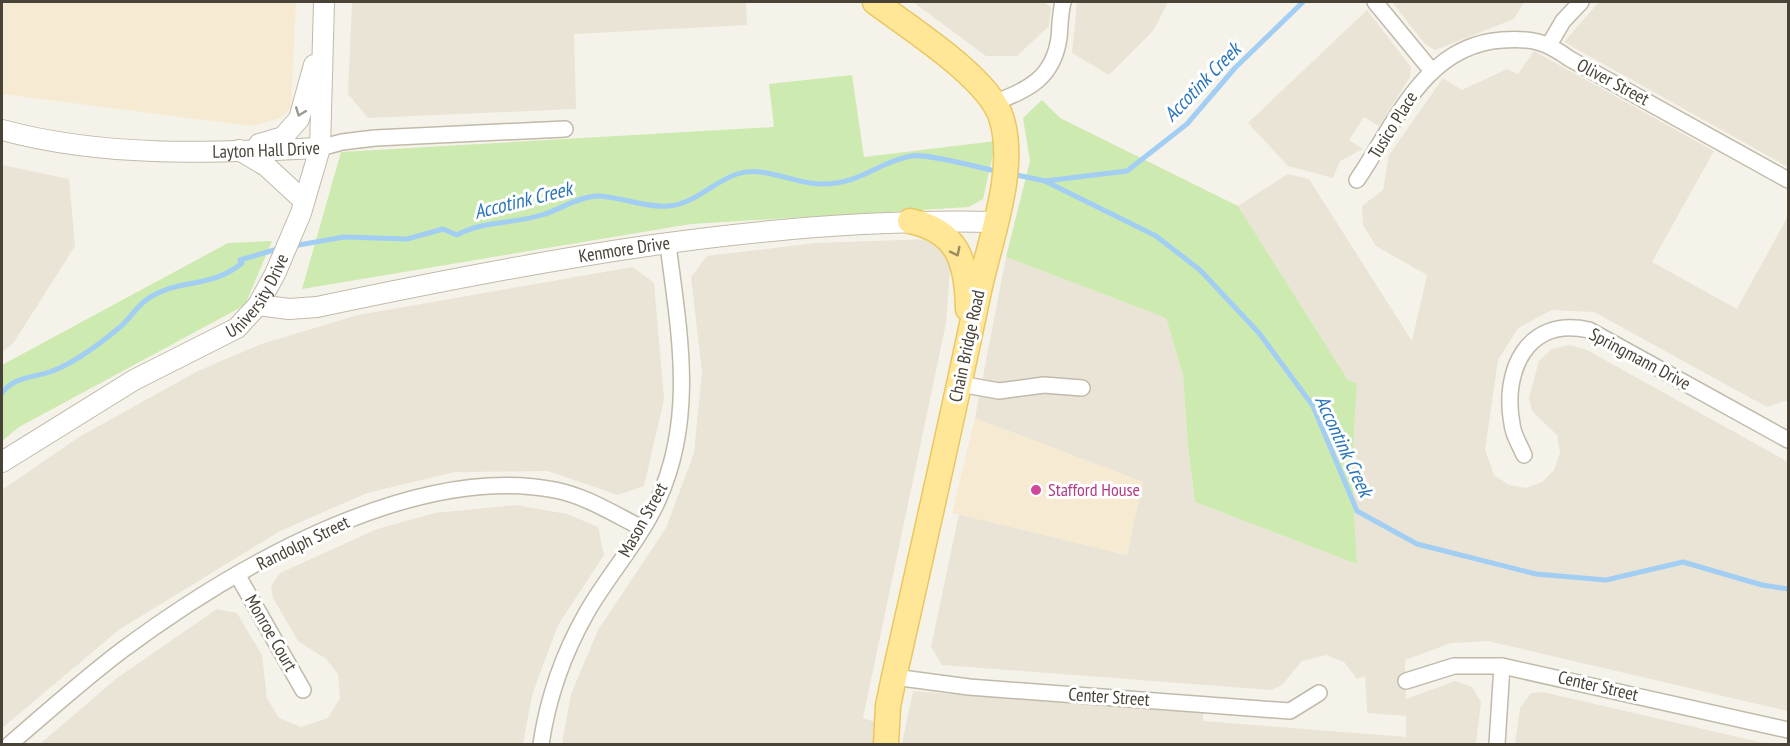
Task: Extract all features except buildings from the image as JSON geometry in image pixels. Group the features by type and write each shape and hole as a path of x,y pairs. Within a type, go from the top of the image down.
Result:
{"main road":[{"name":"Chain Bridge Road","path":"875,2 967,72 994,103 1001,116 1006,153 997,211 969,344 888,706 886,744"},
{"path":"910,221 941,232 954,246 960,257 968,299 969,344"}],"street":[{"name":"University Drive","path":"2,462 134,380 237,328 258,305 275,274 303,207 320,148 324,2"},
{"path":"994,103 1029,89 1049,68 1058,46 1063,2"},
{"path":"1375,2 1431,70"},
{"path":"1549,45 1563,21 1581,2"},
{"path":"239,150 283,136 299,119 322,36"},
{"name":"Oliver Street","path":"1431,70 1462,50 1488,40 1537,40 1788,180"},
{"name":"Tusico Place","path":"1357,180 1409,99 1431,70"},
{"name":"Layton Hall Drive","path":"2,130 79,145 152,152 320,148 342,142 375,138 565,129"},
{"path":"239,150 266,166 303,207"},
{"name":"Kenmore Drive","path":"258,305 290,309 317,307 548,262 668,244 830,225 910,221 997,211"},
{"name":"Mason Street","path":"541,744 562,659 588,611 658,501 670,468 682,409 682,362 668,244"},
{"name":"Springmann Drive","path":"1524,455 1512,427 1510,404 1513,378 1519,359 1529,344 1546,331 1558,328 1589,330 1788,440"},
{"path":"960,384 999,391 1044,385 1082,388"},
{"name":"Randolph Street","path":"10,744 122,650 199,598 270,557 361,515 410,500 468,489 513,486 555,490 588,501 642,528"},
{"name":"Monroe Court","path":"238,576 303,690"},
{"name":"Center Street","path":"1406,681 1454,666 1502,666 1788,730"},
{"path":"1497,744 1502,666"},
{"name":"Center Street","path":"894,677 969,687 1290,711 1319,693"}],"shaded area":[{"path":"2,2 296,2 291,107 281,118 251,126 2,94"},
{"path":"352,2 746,2 747,25 574,34 576,109 368,118 348,94"},
{"path":"913,2 1043,2 1051,7 1049,26 1017,56 986,56"},
{"path":"1077,2 1168,2 1153,31 1109,75 1072,53"},
{"path":"1392,2 1524,2 1514,19 1435,50 1425,44"},
{"path":"1599,2 1788,2 1788,167 1564,42"},
{"path":"1367,10 1411,67 1410,77 1379,126 1364,117 1349,140 1363,149 1340,161 1333,178 1288,166 1248,123"},
{"path":"1534,51 1714,151 1652,262 1737,309 1788,216 1788,400 1767,407 1594,312 1552,310 1518,328 1498,360 1485,450 1494,475 1509,485 1526,488 1542,482 1554,470 1560,453 1557,435 1532,411 1529,398 1539,361 1552,349 1570,345 1587,350 1788,462 1788,711 1488,641 1451,643 1405,660 1406,699 1455,681 1472,687 1481,702 1476,744 902,744 913,691 1203,713 1203,721 1406,737 1406,716 1367,713 1365,676 1357,679 1344,662 1326,655 1302,661 1282,685 1271,690 942,665 931,647 959,514 1127,555 1142,482 975,418 1006,257 1166,318 1183,375 1195,502 1357,564 1352,471 1357,383 1348,380 1238,206 1288,174 1309,179 1412,341 1427,275 1376,246 1363,225 1362,206 1383,190 1389,155 1443,78 1462,90 1507,69 1518,74"},
{"path":"2,165 69,179 75,246 14,342 2,352"},
{"path":"932,239 951,259 946,323 863,718 881,724 877,744 562,744 571,694 598,630 666,528 694,453 702,372 691,277 707,256 815,243"},
{"path":"633,267 654,283 664,399 644,486 618,495 548,471 455,472 367,493 280,531 120,629 2,728 2,490 79,437 198,371 261,344 358,315"},
{"path":"975,418 1143,482 1127,555 952,513"},
{"path":"516,505 567,514 598,527 604,555 558,625 532,695 523,744 40,744 117,678 217,609 237,613 262,655 267,698 279,718 301,727 328,718 340,698 338,674 326,659 298,641 273,598 271,586 280,573 377,529 435,513"},
{"path":"1543,692 1768,744 1515,744 1520,708 1531,693"}],"green space":[{"path":"852,75 864,157 996,141 983,199 969,207 691,224 302,289 341,152 774,127 769,84"},
{"path":"1042,100 1060,118 1238,206 1348,380 1357,383 1352,471 1357,564 1195,502 1183,375 1166,318 1006,257 1030,161 1023,118"},
{"path":"272,241 245,305 19,427 2,441 2,365 228,243"}],"waterway":[{"name":"Accotink Creek","path":"1012,174 1045,181 1127,171 1187,124 1235,68 1303,2"},
{"name":"Accotink Creek","path":"293,246 344,237 407,239 443,229 457,235 489,224 534,217 596,196 650,205 677,205 728,178 748,172 769,173 810,183 835,183 847,181 898,159 911,156 941,159 1000,172"},
{"name":"Accontink Creek","path":"1045,181 1156,236 1200,270 1259,333 1313,406 1357,511 1417,544 1536,574 1606,580 1683,562 1762,585 1788,589"},
{"name":"Accotink Creek","path":"2,393 13,383 48,373 80,357 120,327 145,301 160,292 219,277 242,263 240,260 281,248"}],"place":[{"name":"Stafford House","path":"1036,490"}]}
